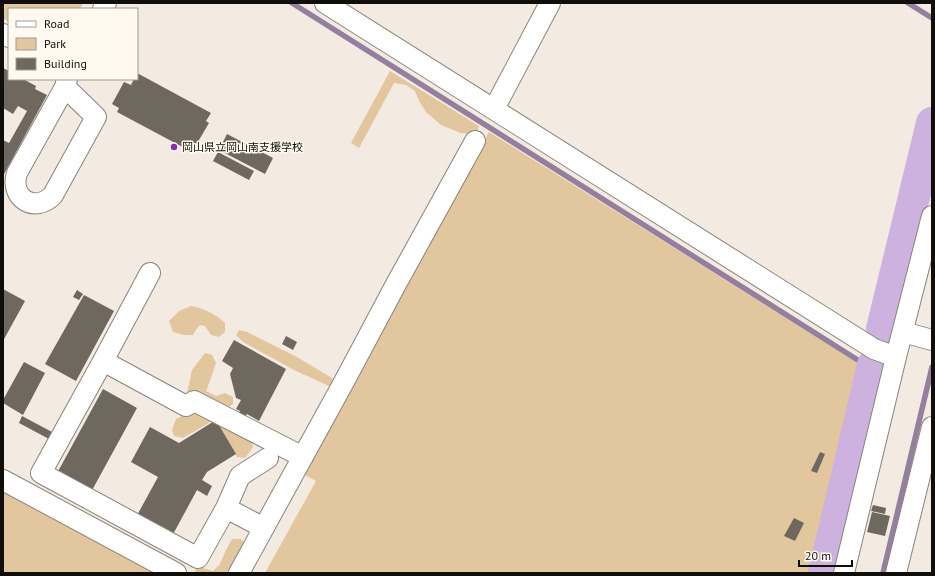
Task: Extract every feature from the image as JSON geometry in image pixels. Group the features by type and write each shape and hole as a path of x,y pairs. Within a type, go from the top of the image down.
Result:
{"street":[{"path":"325,3 874,349 896,357"},
{"path":"494,109 550,3"},
{"path":"66,83 96,117 53,195 43,202 37,204 32,203 26,201 18,194 15,177 66,83"},
{"path":"239,573 346,380 395,286 475,141"},
{"path":"844,573 896,357 932,216"},
{"path":"150,273 41,473 198,558 226,508 240,476 268,458"},
{"path":"903,332 932,340"},
{"path":"103,361 186,406 194,401 303,457"},
{"path":"896,573 932,427"},
{"path":"3,480 176,573"},
{"path":"226,508 264,528"}],"green space":[{"path":"3,3 83,3 80,8 8,8 8,21 3,18"},
{"path":"390,71 479,126 476,134 461,133 441,125 426,112 415,91 406,85 394,83 359,148 351,143"},
{"path":"489,132 866,368 816,573 265,573 316,481 303,474"},
{"path":"191,306 200,308 218,317 225,323 225,332 219,337 211,335 205,326 200,325 193,335 184,335 173,332 169,321 179,311"},
{"path":"239,330 247,332 295,356 337,381 336,385 329,386 294,370 243,342 236,335"},
{"path":"205,353 212,355 216,363 206,391 216,396 225,393 233,397 233,404 224,410 250,437 253,447 245,458 237,457 216,419 183,438 174,436 172,430 176,419 194,410 197,398 187,393 192,370"},
{"path":"3,489 159,573 3,573"},
{"path":"232,539 241,539 245,544 227,573 195,573 196,566 213,571 220,564"}],"building":[{"path":"3,68 8,70 8,80 25,80 36,86 35,89 47,95 3,176 3,140 9,143 27,111 18,106 13,114 3,108"},
{"path":"138,74 211,113 206,121 209,123 192,152 117,112 119,108 112,104 124,82 131,85 134,80 138,80"},
{"path":"227,134 273,158 265,174 219,150"},
{"path":"218,152 254,171 249,180 213,161"},
{"path":"3,289 25,301 3,341"},
{"path":"77,290 83,294 79,300 73,297"},
{"path":"84,295 114,311 76,381 45,364"},
{"path":"286,336 297,342 293,350 282,344"},
{"path":"234,340 286,369 259,421 247,414 242,422 236,418 240,411 236,409 241,400 236,398 230,374 233,368 222,361"},
{"path":"24,362 45,373 23,415 3,403 3,400"},
{"path":"103,389 137,408 90,494 56,475"},
{"path":"22,416 52,432 49,439 19,423"},
{"path":"216,420 236,454 207,472 202,480 212,486 207,496 197,490 171,538 135,519 158,477 131,462 150,427 179,443"},
{"path":"820,452 825,454 817,473 811,471"},
{"path":"873,505 886,508 885,514 871,511"},
{"path":"872,512 890,516 885,536 867,532"},
{"path":"794,518 804,523 795,541 784,536"}],"waterway":[{"path":"292,3 872,369"},
{"path":"908,3 932,18"},
{"path":"882,329 932,123"},
{"path":"824,573 873,365"},
{"path":"883,573 932,367"}],"place":[{"name":"岡山県立岡山南支援学校","path":"174,147"}]}
